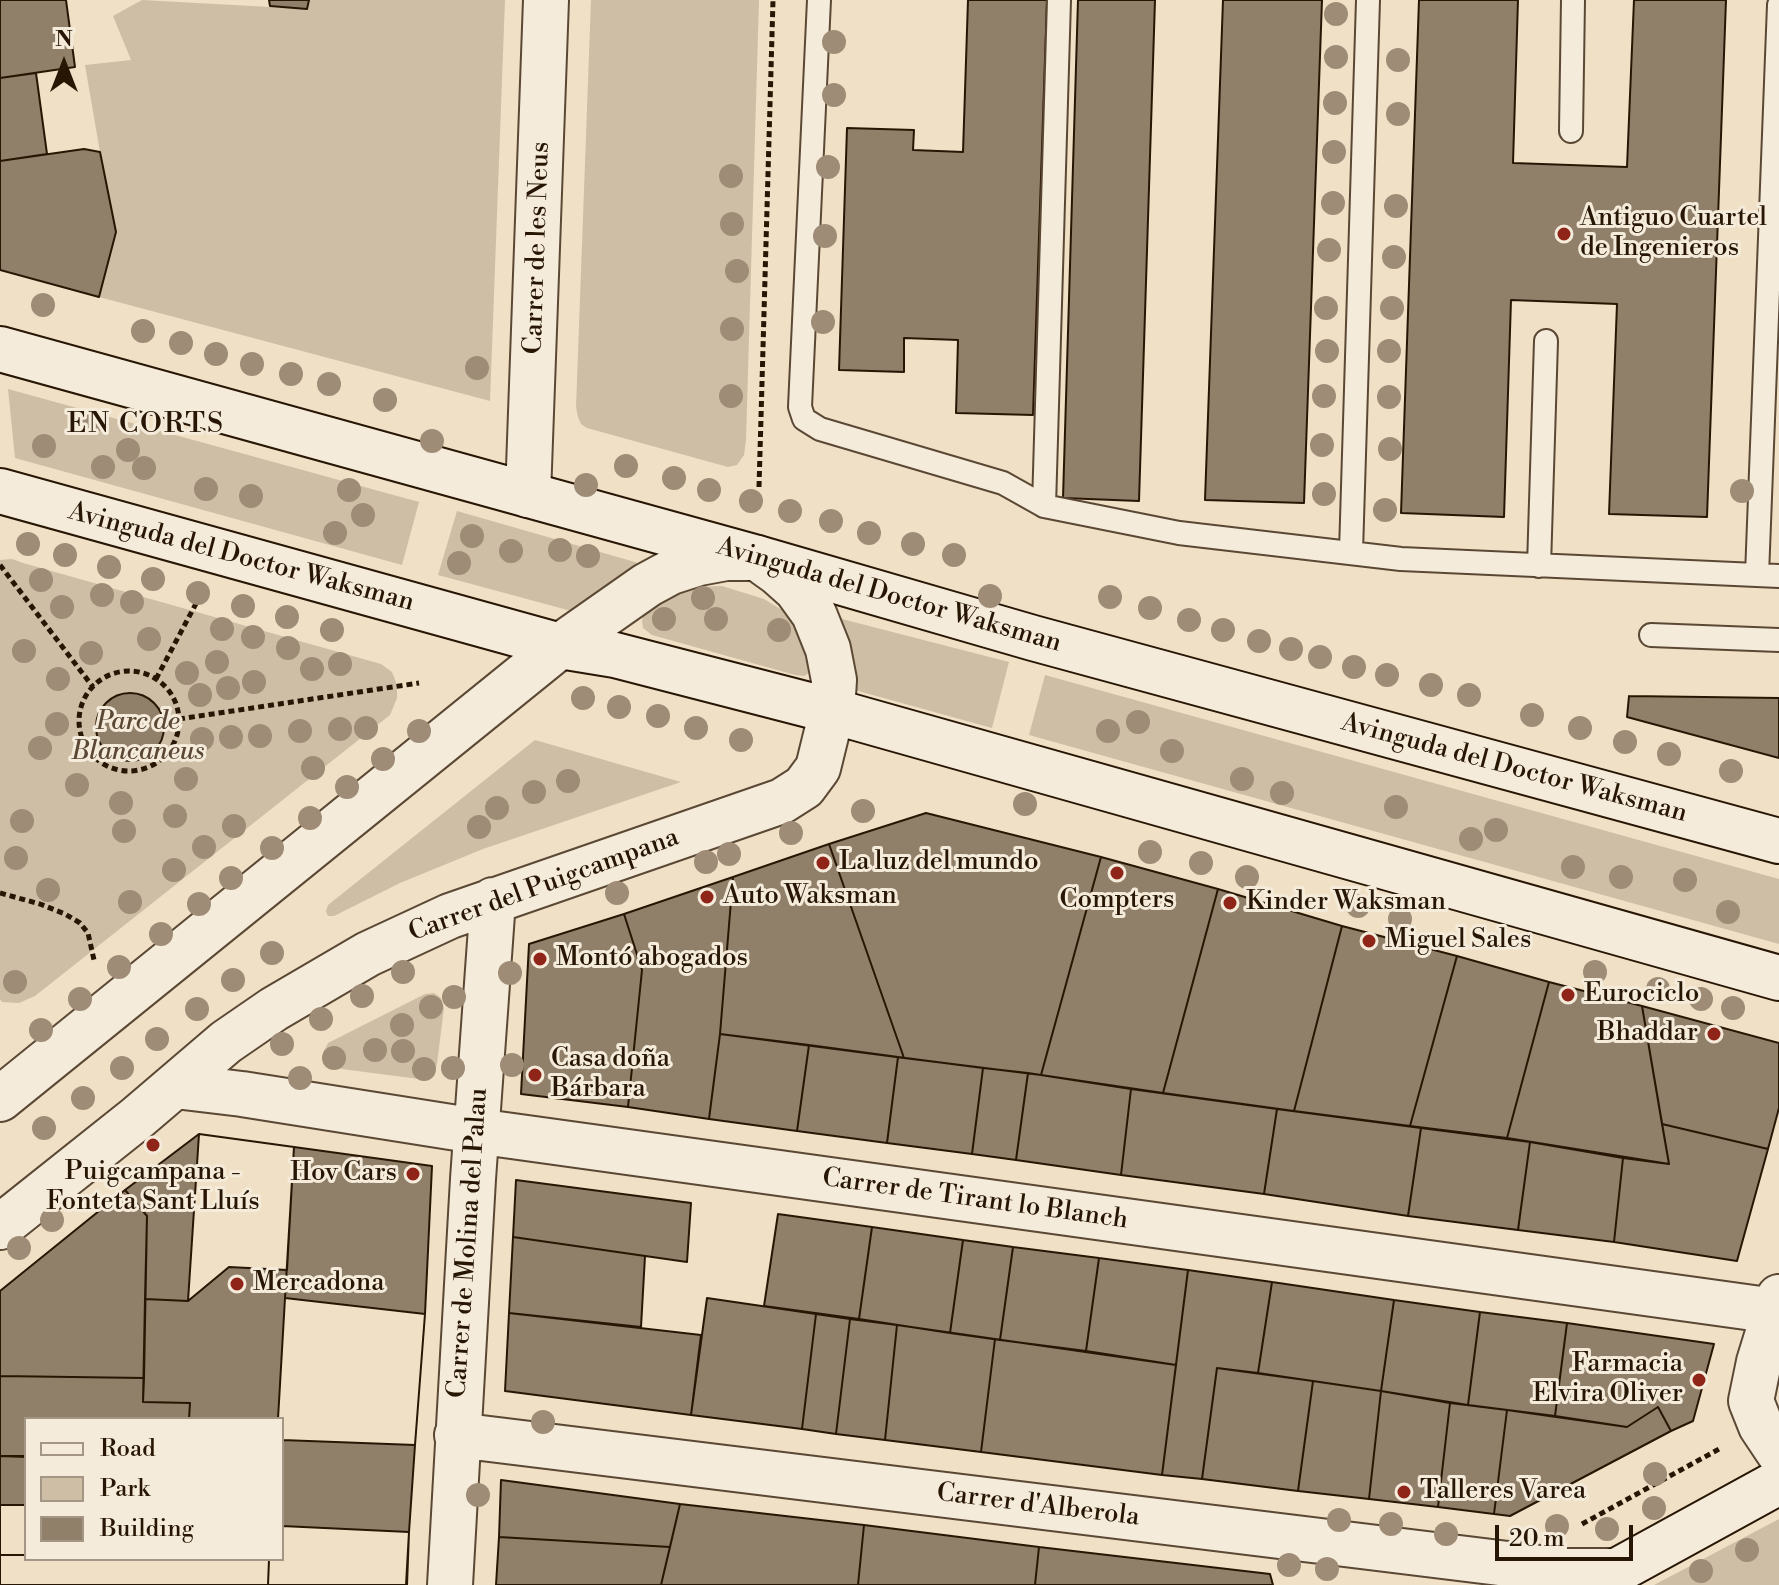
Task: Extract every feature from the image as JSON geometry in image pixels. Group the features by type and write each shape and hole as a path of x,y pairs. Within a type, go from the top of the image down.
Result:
{"street":[{"name":"Carrer de les Neus","path":"528,495 546,0"},
{"name":"Avinguda del Doctor Waksman","path":"0,349 757,558 1033,638 1779,841"},
{"name":"Avinguda del Doctor Waksman","path":"0,491 560,646 615,655 832,711 1779,978"},
{"path":"0,1099 560,646 647,585 671,572 726,558 757,558"},
{"name":"Carrer del Puigcampana","path":"0,1227 137,1118 226,1042 368,954 450,916 782,801 804,787 818,768 832,711 834,680 828,649 814,614 796,589 757,558"},
{"name":"Carrer de Molina del Palau","path":"450,1585 476,1131 493,900"},
{"name":"Carrer de Tirant lo Blanch","path":"175,1086 476,1131 1777,1304"},
{"path":"1777,1304 1751,1401 1761,1426 1779,1453"},
{"name":"Carrer d'Alberola","path":"457,1435 1605,1578"},
{"path":"1605,1578 1779,1482"}],"lane":[{"path":"819,0 800,407 804,419 820,429 1003,483 1044,506 1179,533 1401,559 1768,575 1779,5"},
{"path":"1044,506 1059,0"},
{"path":"1351,552 1368,0"},
{"path":"1571,131 1573,0"},
{"path":"1539,566 1546,341"},
{"path":"1651,635 1779,640"}],"path":[{"path":"759,487 773,0"},
{"path":"0,565 93,687"},
{"path":"156,679 200,596"},
{"path":"116,673 143,673 156,679 168,690 176,704 179,719 177,736 170,751 159,762 144,769 128,771 112,768 97,760 80,733 79,716 83,701 93,687 103,678 116,673"},
{"path":"179,719 419,683"},
{"path":"0,893 40,904 80,923 88,933 94,960"},
{"path":"1582,1524 1719,1449"}],"green space":[{"path":"142,0 307,9 309,0 505,0 490,401 99,297 116,232 85,65 131,60 113,16"},
{"path":"591,0 759,0 746,440 744,455 737,465 728,467 587,428 578,417"},
{"path":"8,389 419,502 402,565 15,458"},
{"path":"457,511 641,565 575,612 438,575"},
{"name":"Parc de Blancaneus","path":"12,559 381,664 392,672 397,685 397,698 390,715 35,996 19,1003 2,1002 0,999 0,560"},
{"path":"722,586 764,599 782,610 809,645 811,672 804,676 795,675 652,635 643,628 644,613 673,593"},
{"path":"838,618 1009,662 992,728 851,689"},
{"path":"1045,675 1779,879 1779,944 1029,735"},
{"path":"535,740 681,782 483,849 328,916 328,905"},
{"path":"434,993 441,998 444,1008 437,1064 428,1077 419,1079 334,1068 326,1063 323,1053 328,1043 425,994"},
{"path":"1779,1519 1779,1585 1654,1585"}],"building":[{"path":"0,0 66,0 75,67 0,78"},
{"path":"269,0 309,0 307,9 270,6"},
{"path":"968,0 1047,0 1033,415 956,413 958,340 904,338 904,372 839,370 847,128 914,130 913,150 963,152"},
{"path":"1078,0 1155,0 1139,501 1063,498"},
{"path":"1223,0 1322,0 1304,503 1205,500"},
{"name":"Antiguo Cuartel de Ingenieros","path":"1419,0 1518,0 1513,163 1627,167 1634,0 1726,0 1707,517 1609,514 1617,304 1511,300 1504,517 1401,513"},
{"path":"36,73 47,154 0,161 0,78"},
{"path":"84,149 100,152 116,232 99,297 0,270 0,161"},
{"path":"130,693 154,703 164,727 154,751 130,761 106,751 96,727 106,703"},
{"path":"1629,696 1779,698 1779,758 1627,717"},
{"path":"926,813 1101,857 1041,1075 904,1058 829,844"},
{"path":"829,844 904,1058 720,1034 733,877"},
{"path":"1101,857 1218,889 1163,1093 1041,1075"},
{"path":"733,877 720,1034 709,1119 628,1107 642,970 624,914"},
{"path":"1218,889 1342,926 1294,1111 1163,1093"},
{"path":"624,914 642,970 628,1107 521,1094 529,944"},
{"path":"1342,926 1457,956 1410,1126 1294,1111"},
{"path":"1457,956 1549,982 1507,1138 1410,1126"},
{"path":"1549,982 1642,1006 1669,1164 1507,1138"},
{"path":"1642,1006 1779,1043 1779,1108 1768,1149 1662,1124"},
{"path":"720,1034 809,1045 797,1131 709,1119"},
{"path":"809,1045 898,1057 887,1143 797,1131"},
{"path":"898,1057 983,1068 972,1154 887,1143"},
{"path":"983,1068 1028,1073 1016,1160 972,1154"},
{"path":"1028,1073 1131,1089 1121,1175 1016,1160"},
{"path":"1131,1089 1277,1109 1264,1194 1121,1175"},
{"path":"1277,1109 1421,1128 1408,1216 1264,1194"},
{"path":"1662,1124 1768,1149 1737,1261 1614,1242 1623,1158 1669,1164"},
{"path":"1421,1128 1530,1142 1518,1230 1408,1216"},
{"name":"Mercadona","path":"199,1134 294,1147 285,1298 425,1314 415,1445 284,1440 284,1417 189,1417 190,1403 143,1402 145,1299 188,1301"},
{"path":"199,1134 294,1147 287,1270 229,1267 188,1301 145,1299 147,1216 125,1190"},
{"path":"1530,1142 1623,1158 1614,1242 1518,1230"},
{"path":"294,1147 432,1166 425,1314 285,1298"},
{"path":"516,1180 691,1203 687,1262 513,1237"},
{"path":"125,1190 147,1216 144,1378 0,1376 0,1291"},
{"path":"778,1214 872,1227 859,1319 764,1306"},
{"path":"872,1227 963,1240 950,1333 859,1319"},
{"path":"513,1237 645,1256 641,1327 509,1313"},
{"path":"963,1240 1013,1247 1000,1340 950,1333"},
{"path":"1013,1247 1099,1258 1086,1351 1000,1340"},
{"path":"1099,1258 1188,1270 1176,1365 1086,1351"},
{"path":"1188,1270 1272,1282 1258,1373 1217,1368 1202,1479 1162,1475"},
{"path":"1272,1282 1394,1300 1381,1391 1258,1373"},
{"path":"285,1298 425,1314 415,1445 284,1440 284,1417 278,1417"},
{"path":"707,1298 816,1314 802,1429 691,1415"},
{"path":"1394,1300 1480,1312 1468,1405 1381,1391"},
{"path":"1480,1312 1567,1323 1555,1416 1468,1405"},
{"path":"509,1313 701,1335 691,1415 505,1391"},
{"path":"816,1314 850,1319 836,1434 802,1429"},
{"path":"850,1319 897,1325 885,1440 836,1434"},
{"path":"1567,1323 1714,1344 1693,1421 1671,1431 1658,1407 1627,1427 1555,1416"},
{"path":"897,1325 995,1339 981,1452 885,1440"},
{"path":"995,1339 1176,1365 1162,1475 981,1452"},
{"path":"1217,1368 1313,1381 1298,1491 1202,1479"},
{"path":"0,1376 144,1378 143,1402 190,1403 189,1417 24,1417 24,1456 0,1456"},
{"path":"1313,1381 1381,1391 1369,1499 1298,1491"},
{"path":"1381,1391 1450,1403 1438,1507 1369,1499"},
{"path":"1450,1403 1507,1410 1494,1514 1438,1507"},
{"path":"1658,1407 1671,1431 1510,1516 1494,1514 1507,1410 1627,1427"},
{"path":"284,1440 415,1445 409,1532 284,1526"},
{"path":"0,1456 24,1457 24,1555 0,1555"},
{"path":"501,1480 680,1504 670,1547 499,1537"},
{"path":"680,1504 864,1525 858,1585 661,1585"},
{"path":"0,1505 24,1505 24,1561 284,1561 284,1526 409,1532 407,1585 0,1585"},
{"path":"864,1525 1039,1547 1035,1585 858,1585"},
{"path":"284,1526 409,1532 406,1585 268,1585 269,1561 284,1561"},
{"path":"499,1537 670,1547 661,1585 496,1585"},
{"path":"1039,1547 1270,1574 1273,1585 1035,1585"},
{"path":"0,1555 24,1555 24,1561 269,1561 268,1585 0,1585"}],"place":[{"name":"Antiguo Cuartel de Ingenieros","path":"1564,234"},
{"name":"La luz del mundo","path":"823,863"},
{"name":"Compters","path":"1117,873"},
{"name":"Auto Waksman","path":"707,897"},
{"name":"Kinder Waksman","path":"1230,903"},
{"name":"Miguel Sales","path":"1369,941"},
{"name":"Montó abogados","path":"540,959"},
{"name":"Eurociclo","path":"1568,995"},
{"name":"Bhaddar","path":"1714,1034"},
{"name":"Casa doña Bárbara","path":"535,1075"},
{"name":"Puigcampana - Fonteta Sant Lluís","path":"153,1145"},
{"name":"Hov Cars","path":"413,1174"},
{"name":"Mercadona","path":"237,1284"},
{"name":"Farmacia Elvira Oliver","path":"1699,1380"},
{"name":"Talleres Varea","path":"1404,1492"}],"district":[{"name":"EN CORTS","path":"146,425"}]}
